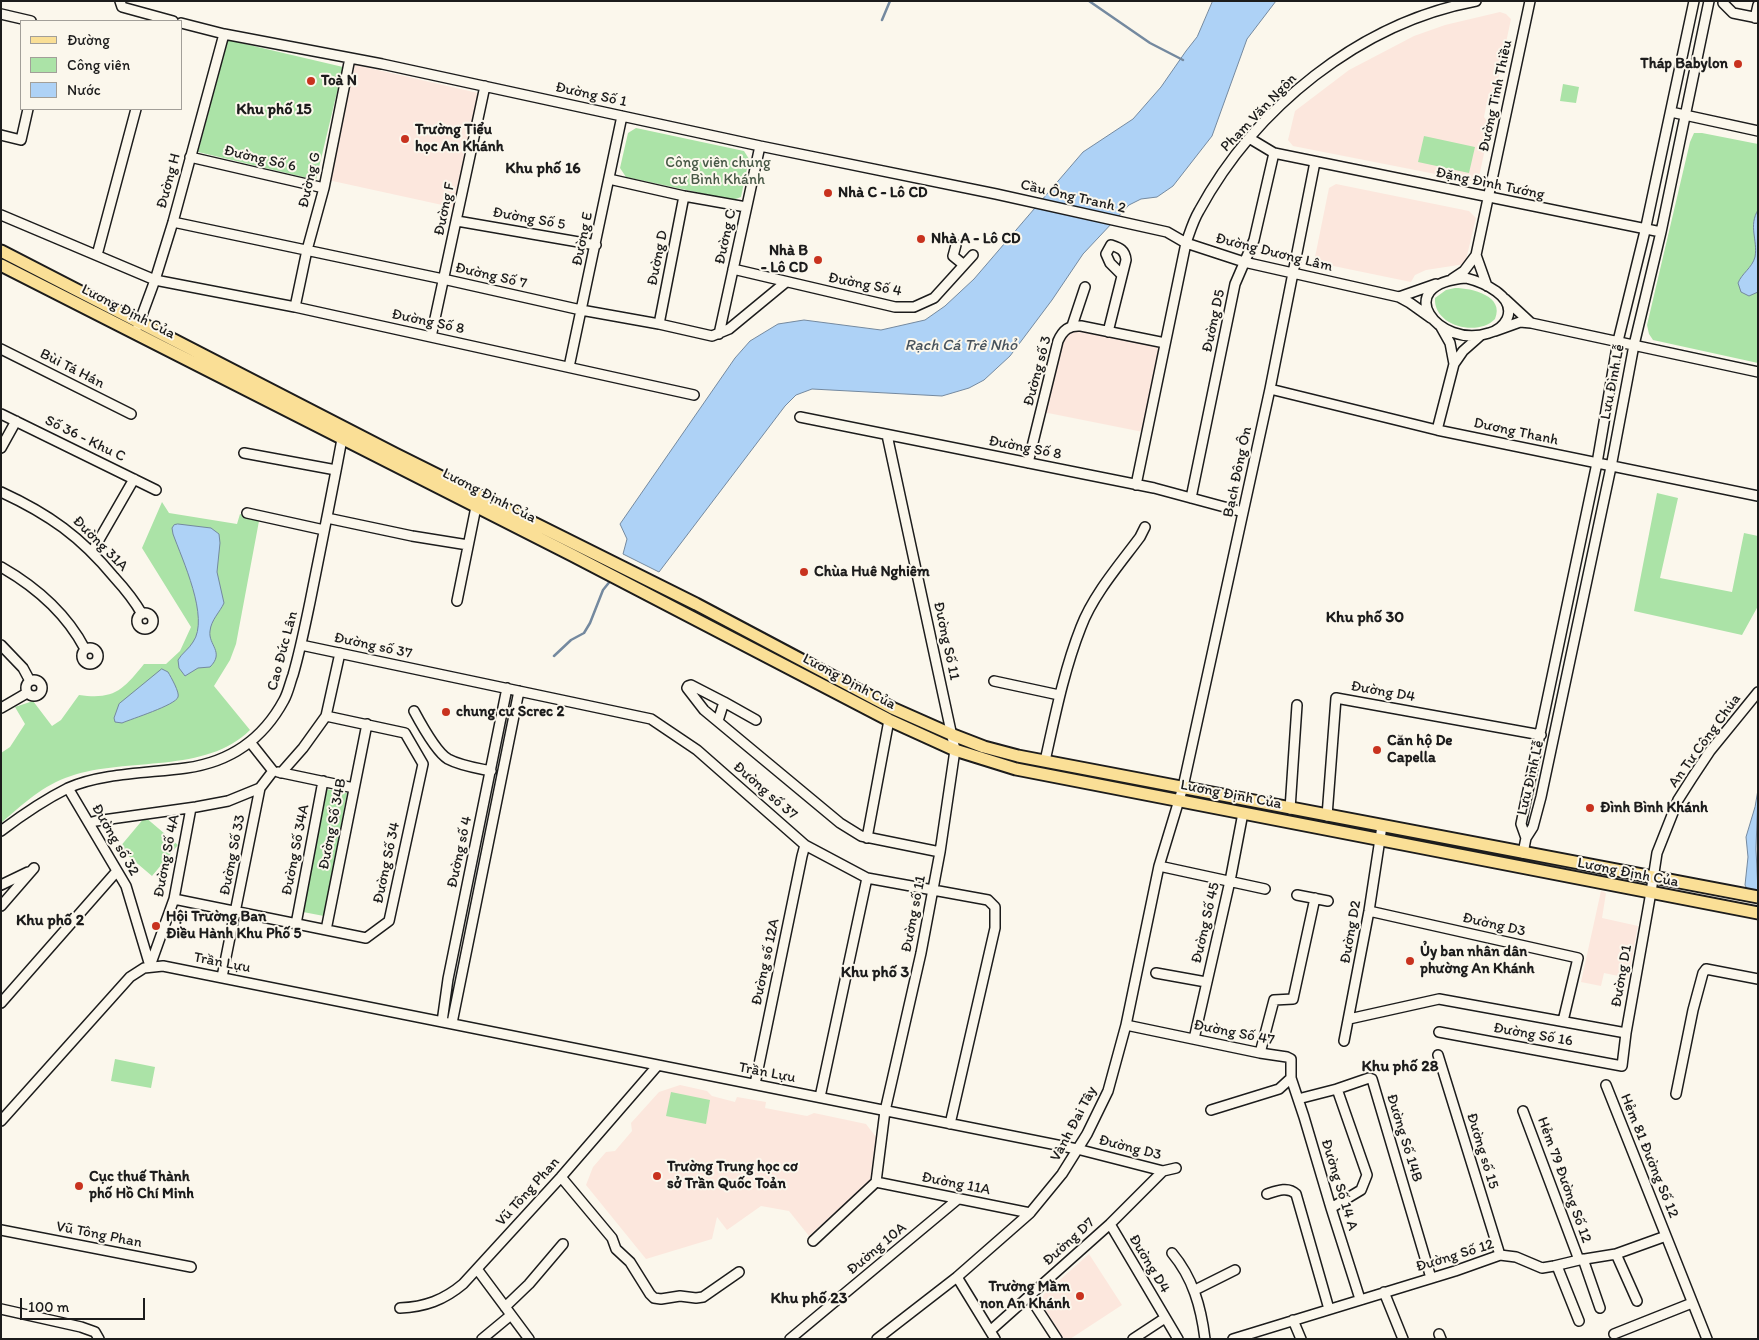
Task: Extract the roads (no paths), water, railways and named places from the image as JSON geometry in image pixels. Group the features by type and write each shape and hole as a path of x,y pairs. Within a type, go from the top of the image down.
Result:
{"main road":[{"name":"Lương Định Của","path":"1,251 342,439 690,616 889,720 955,750 1016,769 1758,913"},
{"name":"Lương Định Của","path":"1,265 137,327 576,543 892,708 984,747 1045,762 1758,897"}],"street":[{"path":"120,1 122,7 158,20"},
{"name":"Phạm Văn Ngôn","path":"1136,485 1186,243 1198,212 1233,157 1294,92 1333,62 1405,23 1436,11 1476,1"},
{"name":"Đường Tinh Thiều","path":"1452,280 1464,271 1476,255 1530,1"},
{"name":"Lưu Đình Lễ","path":"1526,838 1521,824 1597,463 1618,341 1645,230 1694,1"},
{"path":"1710,1 1727,2 1733,13 1757,18 1758,4 1750,1"},
{"name":"Lưu Đình Lễ","path":"1526,838 1534,827 1541,797 1611,467 1634,345 1661,232 1710,1"},
{"path":"1,14 28,20"},
{"name":"Đường Số 1","path":"182,23 224,34 350,58 760,146 996,194"},
{"name":"Đường H","path":"137,327 156,280 224,34"},
{"name":"Đường G","path":"295,307 307,250 324,188 350,58"},
{"name":"Đường F","path":"432,338 485,86"},
{"path":"1,135 21,140 28,110"},
{"path":"97,255 136,110"},
{"path":"1671,112 1758,132"},
{"name":"Đường E","path":"569,367 622,116"},
{"name":"Đặng Đình Tướng","path":"1249,138 1274,153 1661,232"},
{"name":"Đường C","path":"719,334 760,146"},
{"name":"Đường D5","path":"1191,498 1235,284 1254,240 1274,153"},
{"name":"Đường Số 6","path":"190,157 324,188"},
{"name":"Bạch Đông Ôn","path":"1183,787 1270,390 1315,162"},
{"path":"609,179 746,208"},
{"name":"Cầu Ông Tranh 2","path":"996,194 1144,227"},
{"name":"Đường D","path":"659,324 684,196"},
{"name":"Đường Số 8","path":"1,215 156,280 295,307 694,395"},
{"name":"Đường Số 5","path":"457,221 596,245"},
{"name":"Đường Số 7","path":"173,222 581,310 712,336 719,334"},
{"name":"Đường Dương Lâm","path":"1144,227 1166,232 1186,243 1244,262 1399,297 1410,302 1431,318"},
{"path":"956,244 953,256 964,265"},
{"name":"Đường Số 4","path":"733,269 895,307 914,307 934,298 973,255"},
{"path":"1476,255 1487,286"},
{"path":"1108,332 1122,275"},
{"path":"1399,297 1440,282 1466,278 1487,286 1531,323"},
{"path":"719,334 729,329 786,282"},
{"path":"1440,282 1431,289 1426,300 1431,318 1440,326 1454,333 1464,336 1481,336"},
{"path":"1072,326 1084,287"},
{"path":"1495,331 1504,324 1508,315 1508,307 1501,296"},
{"path":"1437,430 1454,364 1469,344 1481,336 1520,322 1618,341 1758,372"},
{"name":"Đường số 3","path":"1028,463 1058,341 1063,331 1072,326 1081,326 1165,343"},
{"path":"1440,326 1450,343 1454,364"},
{"name":"Bùi Tá Hán","path":"1,349 131,414"},
{"name":"Dương Thanh","path":"1270,390 1437,430 1758,496"},
{"name":"Số 36 - Khu C","path":"1,414 156,490"},
{"name":"Đường Số 8","path":"800,417 1136,485 1243,512"},
{"path":"1,448 16,421"},
{"name":"Đường Số 11","path":"887,435 955,750"},
{"name":"Cao Đức Lân","path":"1,831 24,813 68,788 101,778 207,764 239,751 269,723 285,698 301,645 342,439"},
{"path":"244,453 336,470"},
{"path":"92,552 134,479"},
{"name":"Đường 31A","path":"1,492 27,504 62,526 92,552 135,601 142,614"},
{"path":"457,601 476,507"},
{"path":"247,513 324,530"},
{"path":"327,518 412,536 468,545"},
{"path":"1045,762 1059,695 1081,626 1094,603 1145,527"},
{"path":"1,567 26,582 52,604 68,622 85,649"},
{"path":"1,645 23,668 30,681"},
{"name":"Đường số 37","path":"301,645 651,719 696,750 805,845 867,878 988,900 995,907 994,928 950,1124"},
{"path":"326,716 340,653"},
{"path":"30,681 40,682 42,690 37,697 27,693 26,685 30,681"},
{"path":"994,681 1059,695"},
{"path":"756,720 691,685 688,687 704,710 840,824 867,838 940,852"},
{"name":"Đường số 4","path":"442,1022 448,979 507,688"},
{"name":"Đường số 4","path":"452,1024 519,691"},
{"name":"An Tư Công Chúa","path":"1651,892 1657,853 1678,800 1710,751 1758,692"},
{"path":"1,708 27,693"},
{"name":"Đường D4","path":"1327,816 1336,698 1541,735"},
{"path":"718,721 724,702"},
{"path":"1290,809 1296,705"},
{"path":"414,711 437,748 446,758 457,763 491,771"},
{"name":"Đường Số 34","path":"174,899 366,938 389,921 423,764 405,733 326,716"},
{"name":"Đường Số 33","path":"222,977 260,788 303,748 326,716"},
{"path":"867,838 889,720"},
{"name":"Đường Số 34B","path":"326,930 367,724"},
{"path":"250,742 277,772 354,788"},
{"name":"Đường số 11","path":"885,1111 921,953 940,852 955,750"},
{"name":"Đường Số 34A","path":"296,924 323,782"},
{"name":"Vành Đai Tây","path":"878,1339 957,1277 1030,1213 1057,1181 1094,1122 1108,1091 1126,1025 1159,866 1183,787"},
{"name":"Đường số 32","path":"68,788 126,886 150,966"},
{"path":"89,824 96,821 228,801 260,788"},
{"name":"Đường Số 4A","path":"150,966 174,899 191,808"},
{"name":"Đường Số 45","path":"1194,1038 1230,881 1243,813"},
{"name":"Đường D2","path":"1344,1041 1369,911 1382,826"},
{"path":"1524,853 1526,838"},
{"name":"Đường số 12A","path":"755,1084 805,845"},
{"path":"1159,866 1265,889"},
{"path":"1,885 34,868 1,906"},
{"path":"1,1003 117,871"},
{"path":"820,1097 867,878"},
{"name":"Đường D1","path":"1622,1066 1651,892"},
{"path":"1297,894 1328,901"},
{"path":"1260,1053 1274,1000 1293,999 1316,898"},
{"name":"Đường D3","path":"1369,911 1578,958 1564,1021"},
{"path":"1,1121 125,982 135,973 150,966"},
{"name":"Trần Lựu","path":"150,966 163,966 222,977 1077,1149"},
{"path":"1676,1094 1693,1010 1703,973 1706,970 1758,979"},
{"path":"1156,973 1206,982"},
{"path":"1348,1019 1439,999 1626,1033"},
{"name":"Đường Số 47","path":"1126,1025 1287,1057 1291,1059 1291,1078"},
{"name":"Đường Số 16","path":"1439,1032 1622,1066"},
{"name":"Đường số 15","path":"1438,1055 1500,1255"},
{"name":"Vũ Tông Phan","path":"400,1308 423,1306 444,1298 463,1284 561,1177 658,1065"},
{"path":"1211,1110 1279,1090 1291,1078"},
{"name":"Đường Số 14 A","path":"1291,1078 1330,1208 1360,1299"},
{"name":"Đường Số 14B","path":"1298,1099 1369,1078 1372,1079 1431,1278"},
{"name":"Hẻm 81 Đường Số 12","path":"1606,1085 1666,1236"},
{"path":"1330,1208 1361,1190 1367,1175 1336,1089"},
{"path":"814,1241 876,1182 885,1111"},
{"name":"Hẻm 79 Đường Số 12","path":"1523,1111 1600,1308"},
{"name":"Đường D3","path":"1077,1149 1163,1171 1176,1168"},
{"name":"Đường D7","path":"993,1335 1029,1296 1110,1224 1163,1171"},
{"path":"561,1177 612,1238 616,1250 630,1262 654,1298 703,1297 738,1272"},
{"name":"Đường 11A","path":"876,1182 1030,1213"},
{"path":"1267,1194 1284,1190 1293,1191 1296,1194 1329,1309"},
{"name":"Đường 10A","path":"790,1339 958,1199"},
{"name":"Đường D4","path":"1110,1224 1178,1339"},
{"name":"Vũ Tông Phan","path":"1,1230 191,1267"},
{"path":"1666,1236 1707,1339"},
{"name":"Đường Số 12","path":"1233,1339 1500,1255 1516,1257 1542,1268 1616,1254 1666,1236"},
{"path":"482,1339 508,1311 563,1244"},
{"path":"1172,1253 1182,1265 1195,1290 1202,1316 1205,1339"},
{"path":"1616,1254 1637,1301"},
{"path":"1557,1266 1579,1321"},
{"path":"477,1269 529,1339"},
{"path":"1195,1290 1235,1270"},
{"path":"957,1277 993,1335"},
{"path":"1384,1292 1403,1339"},
{"path":"1029,1296 1058,1339"},
{"path":"1614,1334 1692,1303"},
{"path":"1,1309 81,1327 95,1332 99,1339"},
{"name":"Đường D4","path":"1133,1339 1165,1318"},
{"path":"1293,1320 1301,1339"}],"water":[{"name":"Rạch Cá Trê Nhỏ","path":"1213,1 1276,1 1247,39 1212,136 1173,186 1157,197 1141,199 1129,205 1083,254 1052,300 1010,356 984,380 969,388 942,396 812,389 796,395 785,406 659,572 623,554 627,539 620,524 735,358 750,341 778,324 804,320 881,330 925,320 945,306 974,279 1083,152 1133,119 1161,87 1197,37"},
{"path":"1758,210 1758,292 1749,296 1741,292 1738,283 1755,257 1753,227"},
{"path":"178,524 211,528 219,534 217,572 224,603 210,631 216,653 214,662 210,667 198,668 185,676 179,668 178,660 193,642 197,631 198,619 193,588 173,534 172,528"},
{"path":"162,669 168,672 177,689 178,697 162,708 122,723 115,722 114,718 119,704"},
{"path":"1758,790 1756,849 1758,892 1751,893 1745,885 1748,857 1746,837"}],"waterway":[{"path":"882,20 890,1"},
{"path":"1089,1 1150,43 1183,60"},
{"name":"Rạch Cá Trê Nhỏ","path":"554,656 571,640 584,633 603,590 611,580"}],"place":[{"name":"Tháp Babylon","path":"1738,64"},
{"name":"Toà N","path":"311,81"},
{"name":"Trường Tiểu học An Khánh","path":"405,139"},
{"name":"Nhà C - Lô CD","path":"828,193"},
{"name":"Nhà A - Lô CD","path":"921,239"},
{"name":"Nhà B - Lô CD","path":"818,260"},
{"name":"Chùa Huê Nghiêm","path":"804,572"},
{"name":"chung cư Screc 2","path":"446,712"},
{"name":"Căn hộ De Capella","path":"1377,750"},
{"name":"Đình Bình Khánh","path":"1590,808"},
{"name":"Hội Trường Ban Điều Hành Khu Phố 5","path":"156,926"},
{"name":"Ủy ban nhân dân phường An Khánh","path":"1410,961"},
{"name":"Trường Trung học cơ sở Trần Quốc Toản","path":"657,1176"},
{"name":"Cục thuế Thành phố Hồ Chí Minh","path":"79,1186"},
{"name":"Trường Mầm non An Khánh","path":"1080,1296"}],"district":[{"name":"Khu phố 15","path":"274,110"},
{"name":"Khu phố 16","path":"543,169"},
{"name":"Khu phố 30","path":"1365,618"},
{"name":"Khu phố 2","path":"50,921"},
{"name":"Khu phố 3","path":"875,973"},
{"name":"Khu phố 28","path":"1400,1067"},
{"name":"Khu phố 23","path":"809,1299"}],"park label":[{"name":"Công viên chung cư Bình Khánh","path":"718,172"}]}
